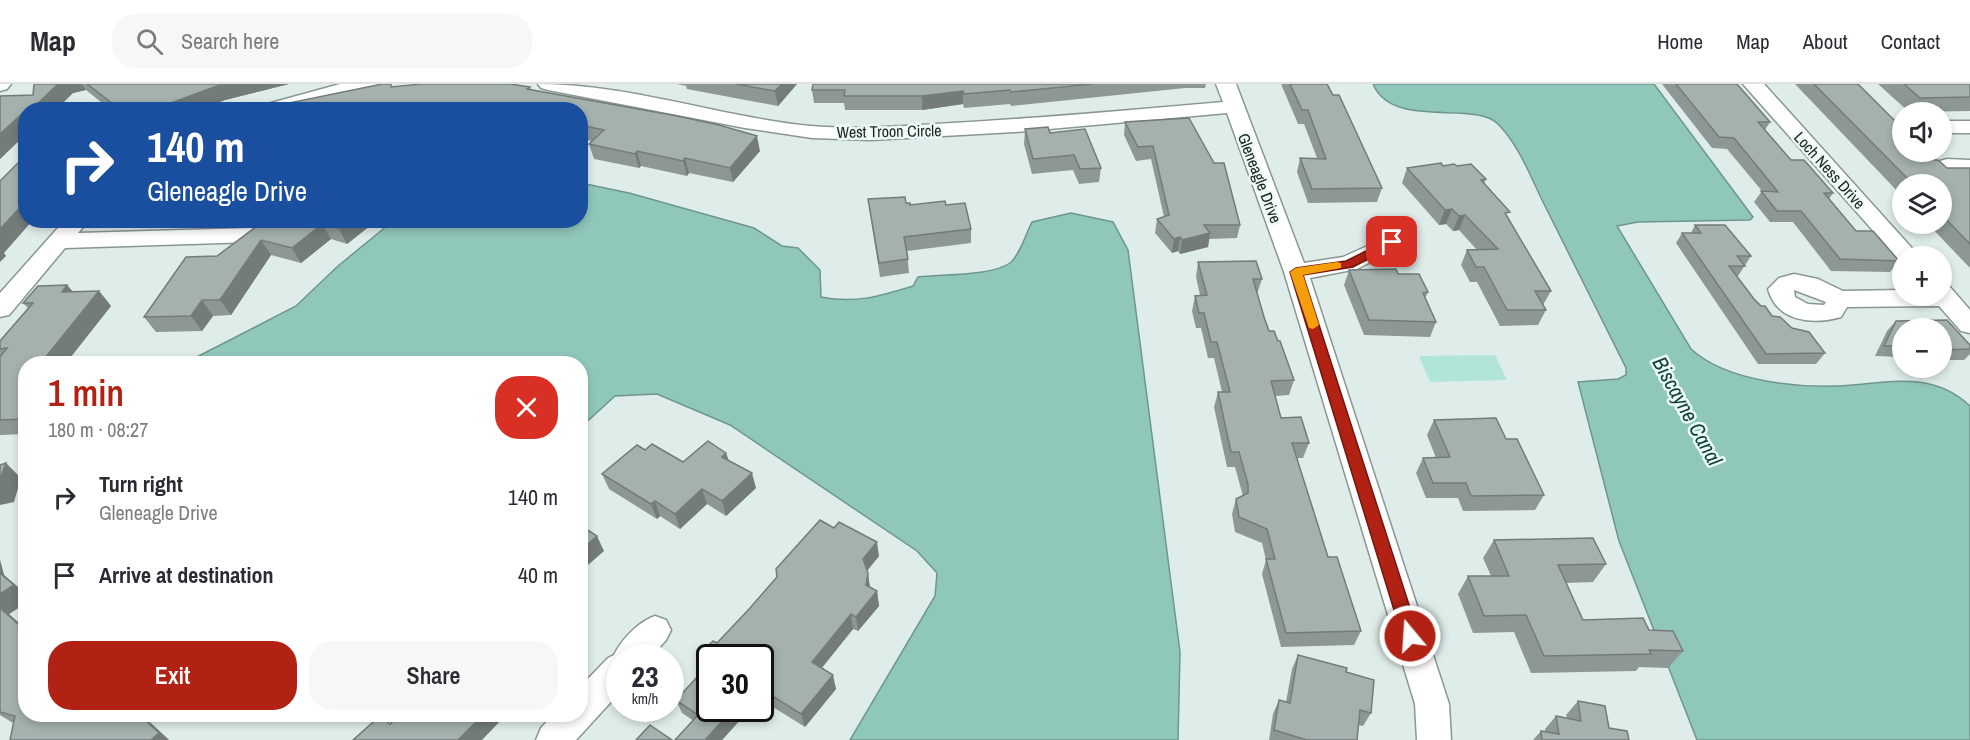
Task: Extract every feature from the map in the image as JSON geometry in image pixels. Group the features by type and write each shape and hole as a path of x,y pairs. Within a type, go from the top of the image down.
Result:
{"street":[{"path":"295,102 371,84"},
{"name":"West Troon Circle","path":"548,84 596,88 745,122 812,132 871,134 1015,126 1229,96"},
{"name":"Loch Ness Drive","path":"1753,84 1899,246"},
{"name":"Gleneagle Drive","path":"1229,96 1296,272 1432,704 1434,740"},
{"path":"1952,127 1970,127"},
{"path":"1947,165 1970,166"},
{"path":"0,309 70,228"},
{"path":"58,241 253,235"},
{"path":"1296,272 1349,264 1392,242"},
{"path":"1840,299 1892,297"},
{"path":"1952,306 1970,325"},
{"path":"642,644 655,630"},
{"path":"588,702 606,683"},
{"path":"553,740 570,722"}],"shaded area":[{"path":"1495,355 1507,380 1430,382 1419,356"}],"water":[{"name":"Biscayne Canal","path":"1373,84 1654,84 1753,217 1750,220 1638,222 1617,226 1691,349 1725,370 1768,381 1812,386 1914,382 1943,388 1957,395 1970,406 1970,740 1697,740 1619,541 1578,382 1618,379 1626,375 1626,368 1524,162 1498,124 1487,117 1471,114 1415,111 1397,106 1383,98"},
{"path":"588,184 629,193 754,228 782,246 798,248 820,270 821,297 845,300 868,298 913,286 918,277 979,272 1002,267 1010,263 1017,255 1032,222 1071,213 1113,222 1128,250 1180,652 1178,740 850,740 935,596 937,573 917,551 730,425 657,394 615,396 588,421 588,356 199,356 296,306 338,266 384,228 588,228"}],"building":[{"path":"34,84 58,84 39,102 18,102 18,118 0,134 0,96 33,95"},
{"path":"87,84 224,84 174,102 111,102"},
{"path":"382,84 391,84 391,87 421,84 510,84 677,116 757,136 730,168 685,158 683,161 637,151 635,154 589,144 604,130 588,127 588,102 294,102"},
{"path":"736,84 782,84 775,91"},
{"path":"813,84 1093,84 1011,92 1010,90 964,94 963,91 922,96 844,96 845,90 812,90"},
{"path":"1290,84 1327,84 1333,95 1339,95 1382,188 1312,189 1300,158 1326,159 1308,110 1302,110"},
{"path":"1676,84 1737,84 1770,122 1758,122 1791,160 1804,160 1833,193 1824,193 1856,231 1873,231 1892,253 1892,261 1840,259 1801,211 1777,211 1761,191 1778,192 1734,138 1719,137"},
{"path":"1814,84 1858,84 1892,118 1892,162 1940,162 1947,168 1970,168 1970,244 1952,225 1952,174 1903,174"},
{"path":"1904,84 1970,84 1970,97 1920,98"},
{"path":"1189,118 1214,163 1224,163 1240,225 1204,225 1210,233 1182,240 1180,237 1174,239 1157,219 1169,215 1153,146 1138,147 1125,122"},
{"path":"1048,127 1050,133 1085,129 1101,168 1080,169 1074,155 1033,159 1025,129"},
{"path":"18,163 18,210 0,229 0,181"},
{"path":"1441,163 1443,166 1471,164 1486,179 1481,180 1510,212 1505,213 1551,291 1535,291 1546,310 1507,310 1484,267 1476,267 1467,250 1498,249 1465,215 1459,216 1452,209 1445,210 1407,168"},
{"path":"905,197 906,203 910,205 945,201 946,205 965,203 971,229 904,237 908,259 879,263 868,199"},
{"path":"1695,225 1725,225 1751,256 1737,256 1745,266 1729,266 1754,299 1761,306 1765,306 1772,316 1780,317 1792,328 1809,332 1825,353 1766,354 1682,233 1701,233"},
{"path":"254,228 317,228 292,248 261,240 220,300 202,300 191,316 144,317 186,257 217,256"},
{"path":"1256,261 1262,279 1253,279 1264,317 1269,331 1274,331 1280,341 1294,380 1271,381 1281,418 1301,417 1309,443 1292,443 1328,557 1337,557 1361,631 1286,633 1266,559 1275,559 1267,529 1239,517 1236,499 1248,493 1248,484 1239,452 1231,452 1218,392 1230,392 1217,342 1211,342 1204,313 1199,313 1195,296 1207,295 1198,262"},
{"path":"1396,269 1398,274 1419,274 1428,292 1423,293 1436,322 1369,320 1349,270"},
{"path":"67,285 62,292 99,291 47,356 18,356 18,419 0,420 0,357 7,348 0,349 0,341 33,303 23,303 38,286"},
{"path":"1952,325 1970,345 1970,349 1952,350"},
{"path":"1892,329 1892,346 1884,346"},
{"path":"1496,418 1506,439 1517,439 1544,495 1471,496 1466,483 1433,483 1423,458 1450,457 1434,420"},
{"path":"708,441 726,453 722,457 752,473 722,501 702,489 675,514 655,501 651,504 602,474 637,445 645,450 652,444 683,462"},
{"path":"6,463 0,480 0,465"},
{"path":"820,520 834,528 839,522 877,542 863,559 868,573 866,585 877,591 856,617 851,614 812,662 833,675 801,714 774,697 774,644 710,644 713,641 717,643 750,608 777,577 776,569"},
{"path":"588,530 597,536 588,544"},
{"path":"1593,538 1606,564 1558,565 1583,620 1643,618 1649,630 1673,631 1683,651 1649,650 1651,654 1544,656 1526,615 1484,616 1468,576 1509,576 1494,540"},
{"path":"0,573 14,585 0,594"},
{"path":"0,608 18,624 18,722 147,722 159,733 151,740 10,740 15,716 0,712"},
{"path":"1298,655 1347,668 1346,672 1374,680 1371,713 1360,710 1357,740 1307,740 1274,730 1279,700 1290,703"},
{"path":"696,678 696,714 684,705 684,691"},
{"path":"1578,701 1605,706 1609,728 1627,731 1629,740 1542,740 1541,731 1559,734 1556,716 1581,721"},
{"path":"696,717 696,722 721,722 705,740 675,740"},
{"path":"373,722 390,724 392,722 476,722 458,740 353,740"},
{"path":"650,725 672,740 636,740"}],"slow traffic":[{"path":"1313,325 1296,272 1337,266"}],"route":[{"path":"1392,242 1349,264 1296,272 1410,636"}]}
